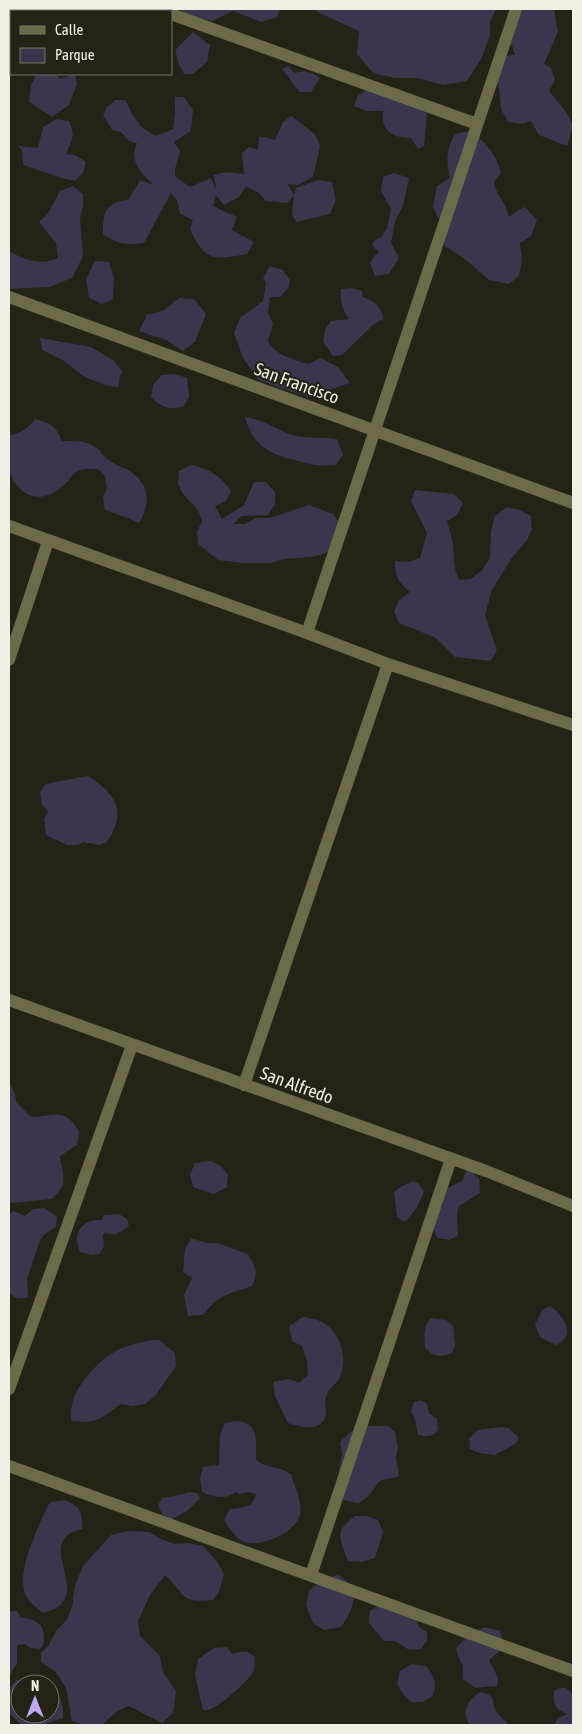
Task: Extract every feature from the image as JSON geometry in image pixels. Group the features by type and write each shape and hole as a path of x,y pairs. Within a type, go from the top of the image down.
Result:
{"street":[{"path":"307,633 516,9"},
{"path":"172,14 477,124"},
{"name":"San Francisco","path":"9,297 573,503"},
{"path":"9,526 388,664 573,725"},
{"path":"9,660 48,540"},
{"path":"244,1085 388,664"},
{"name":"San Alfredo","path":"9,1000 450,1159 573,1206"},
{"path":"9,1389 132,1044"},
{"path":"310,1575 450,1159"},
{"path":"9,1466 573,1671"}],"green space":[{"path":"9,9 30,10 10,10 9,62"},
{"path":"181,9 280,9 277,17 261,22 233,11 212,21 185,14"},
{"path":"316,9 496,9 490,22 490,36 481,59 467,81 443,85 418,78 395,78 373,73 357,54 359,31 317,12"},
{"path":"511,9 554,9 558,32 544,64 551,68 555,80 549,91 567,113 573,126 567,146 539,135 531,121 523,124 508,122 501,109 499,88 494,68 502,56 515,55 512,45 500,44"},
{"path":"193,32 210,45 207,62 193,74 184,74 179,65 175,50"},
{"path":"289,66 294,73 308,72 320,78 311,92 300,92 282,69"},
{"path":"36,75 57,75 60,79 75,75 77,84 69,105 52,117 29,102 31,85"},
{"path":"367,90 403,102 427,113 424,146 418,149 411,138 393,135 389,132 384,124 383,111 367,111 354,106 358,95"},
{"path":"175,97 184,97 193,110 191,131 174,142 180,151 175,176 190,187 211,178 216,190 214,175 226,172 244,174 242,153 249,147 258,150 259,136 275,140 283,122 291,116 315,134 320,146 313,177 298,185 288,184 294,195 296,188 318,180 332,182 336,200 330,214 297,222 292,215 294,196 287,203 266,201 259,193 246,186 239,197 224,205 216,195 213,206 237,217 232,230 254,242 247,254 218,257 206,253 200,248 190,229 193,220 180,214 177,200 171,193 144,243 123,243 103,234 105,214 110,206 129,199 140,180 154,185 144,176 136,164 134,155 137,143 129,141 121,132 112,130 103,115 107,107 115,100 125,100 141,125 156,136 173,129"},
{"path":"57,119 69,121 72,131 72,138 66,154 75,155 86,162 83,173 75,181 23,165 22,151 18,146 38,148 43,127"},
{"path":"469,131 485,143 496,160 501,173 494,182 509,217 525,207 537,220 531,236 520,243 522,262 519,276 509,284 489,280 465,259 445,246 440,222 433,207 437,186 450,178 448,155 452,140 455,134"},
{"path":"394,173 409,178 403,206 395,221 391,243 399,258 389,274 375,276 370,263 379,252 372,245 387,228 391,209 381,191 383,177"},
{"path":"73,186 83,194 80,218 83,256 72,278 49,287 9,289 9,251 21,257 39,262 58,258 56,243 39,222 48,213 60,191"},
{"path":"95,261 109,262 114,278 113,299 102,304 89,298 86,279"},
{"path":"270,266 283,270 290,280 289,287 280,297 270,297 268,313 273,324 268,341 271,346 285,356 308,364 321,358 338,367 350,383 307,397 258,380 243,358 234,333 240,318 263,301 266,283 263,278"},
{"path":"351,288 362,291 363,297 377,305 383,319 374,324 342,355 333,356 323,342 325,329 331,321 349,319 342,305 341,289"},
{"path":"179,298 194,299 206,314 195,342 183,351 166,340 139,331 147,315 164,310"},
{"path":"40,338 91,347 113,360 123,372 120,375 119,387 107,386 83,376 64,361 42,350"},
{"path":"175,374 187,378 189,397 183,407 169,408 151,397 153,385 162,375"},
{"path":"245,417 258,420 293,435 337,439 343,455 336,465 326,466 308,464 271,452 264,448 253,436"},
{"path":"35,419 52,426 62,441 91,444 108,460 128,470 141,481 147,501 139,523 105,510 103,498 107,488 105,476 98,469 78,471 59,489 42,497 30,495 18,486 10,473 8,459 9,435 24,430"},
{"path":"191,465 203,468 214,474 231,491 226,501 215,506 222,519 244,505 254,482 266,482 275,492 275,504 268,515 242,516 233,524 245,524 256,518 270,518 309,505 333,514 341,525 334,549 311,557 284,559 271,563 243,563 218,560 198,544 197,532 202,521 198,510 183,494 178,484 179,471"},
{"path":"415,490 454,494 463,503 457,515 447,521 459,580 471,579 481,571 490,558 491,531 495,516 507,507 531,516 532,529 527,540 511,559 492,590 485,615 497,651 490,661 455,657 436,638 399,623 394,611 399,600 410,592 398,579 395,561 408,562 420,558 427,533 411,501"},
{"path":"88,776 106,790 116,804 117,821 107,842 99,845 83,842 78,845 67,845 46,835 44,819 48,811 42,805 40,792 45,785"},
{"path":"9,1084 15,1094 16,1102 31,1117 64,1116 74,1123 79,1131 77,1145 60,1156 63,1185 51,1199 13,1203 9,1201"},
{"path":"211,1161 221,1166 228,1175 227,1187 214,1194 193,1187 190,1175 195,1163"},
{"path":"471,1170 479,1179 480,1193 459,1206 457,1214 458,1236 449,1240 437,1238 432,1227 437,1213 443,1204 443,1195 447,1188 462,1181 466,1171"},
{"path":"413,1181 419,1184 424,1192 416,1209 405,1222 397,1217 394,1192"},
{"path":"44,1208 57,1217 56,1226 40,1240 27,1279 28,1297 18,1298 9,1292 9,1214 14,1211 25,1216 33,1209"},
{"path":"119,1214 127,1219 129,1225 124,1230 112,1234 105,1233 103,1235 104,1247 99,1254 91,1255 80,1252 77,1239 80,1229 84,1225 95,1220 102,1220 104,1215"},
{"path":"191,1238 206,1243 217,1243 248,1254 256,1273 252,1286 230,1293 214,1302 203,1315 188,1316 184,1295 192,1278 183,1272 185,1249"},
{"path":"550,1306 560,1314 567,1331 563,1341 556,1345 540,1337 535,1325 542,1310"},
{"path":"303,1317 320,1321 329,1327 338,1339 343,1355 342,1372 326,1396 324,1419 321,1424 311,1427 288,1423 275,1396 273,1382 289,1379 299,1383 308,1375 307,1361 302,1346 292,1341 289,1326"},
{"path":"431,1318 446,1320 453,1326 455,1345 452,1353 438,1356 425,1348 425,1329"},
{"path":"151,1340 159,1340 175,1353 176,1366 155,1396 145,1404 132,1406 121,1404 103,1417 93,1421 71,1421 72,1407 77,1391 95,1367 116,1351"},
{"path":"421,1400 427,1404 429,1413 437,1419 438,1430 431,1435 418,1435 415,1419 411,1411 414,1402"},
{"path":"237,1421 250,1425 253,1429 256,1440 256,1460 264,1465 281,1469 291,1474 298,1494 301,1510 297,1521 285,1533 260,1543 241,1540 224,1520 229,1510 249,1505 256,1494 249,1492 240,1494 236,1492 232,1495 219,1497 202,1492 200,1478 203,1467 219,1465 220,1435 225,1423"},
{"path":"361,1426 388,1426 395,1432 398,1447 396,1458 399,1476 382,1480 367,1497 358,1503 343,1500 334,1495 342,1454 340,1442 349,1433"},
{"path":"509,1428 518,1437 516,1443 495,1455 479,1453 470,1449 469,1438 478,1430"},
{"path":"189,1492 197,1493 200,1498 187,1511 170,1520 162,1514 158,1505 162,1498"},
{"path":"65,1500 80,1511 82,1529 68,1535 61,1546 67,1589 65,1599 57,1607 43,1613 32,1604 25,1593 23,1584 26,1560 50,1502"},
{"path":"355,1516 367,1516 378,1520 383,1532 375,1558 361,1562 348,1561 340,1536 343,1527"},
{"path":"128,1531 149,1532 175,1544 188,1543 203,1546 216,1560 224,1574 219,1592 213,1600 202,1601 189,1599 184,1596 165,1575 150,1595 138,1621 140,1636 160,1656 163,1672 176,1691 173,1713 162,1723 129,1706 116,1712 103,1724 84,1725 72,1721 66,1688 60,1679 60,1674 57,1674 41,1662 41,1653 48,1646 57,1630 66,1621 72,1607 75,1585 83,1566 111,1535"},
{"path":"338,1575 346,1580 350,1586 353,1593 352,1606 341,1627 324,1630 313,1623 306,1605 309,1591 323,1579"},
{"path":"385,1602 415,1616 419,1627 427,1632 427,1641 421,1649 409,1650 395,1641 384,1641 369,1623 370,1611"},
{"path":"17,1611 20,1617 37,1622 44,1632 44,1639 40,1649 31,1648 24,1644 17,1645 17,1663 9,1677 9,1613"},
{"path":"485,1627 500,1631 505,1647 489,1660 498,1678 497,1686 475,1688 463,1679 463,1666 456,1648 471,1633"},
{"path":"227,1647 232,1654 239,1652 250,1653 255,1658 254,1670 228,1698 211,1709 203,1710 195,1675 198,1659 214,1648"},
{"path":"411,1664 426,1666 434,1681 435,1689 432,1697 422,1702 411,1702 397,1684 400,1671"},
{"path":"10,1687 10,1714 9,1713"},
{"path":"559,1688 566,1688 573,1694 573,1725 555,1725 558,1718 567,1714 559,1710 554,1703 554,1691"},
{"path":"480,1692 490,1695 497,1713 509,1725 470,1725 466,1715 467,1707"},
{"path":"60,1698 63,1708 63,1718 60,1719"},
{"path":"23,1724 42,1724 31,1726"}]}
